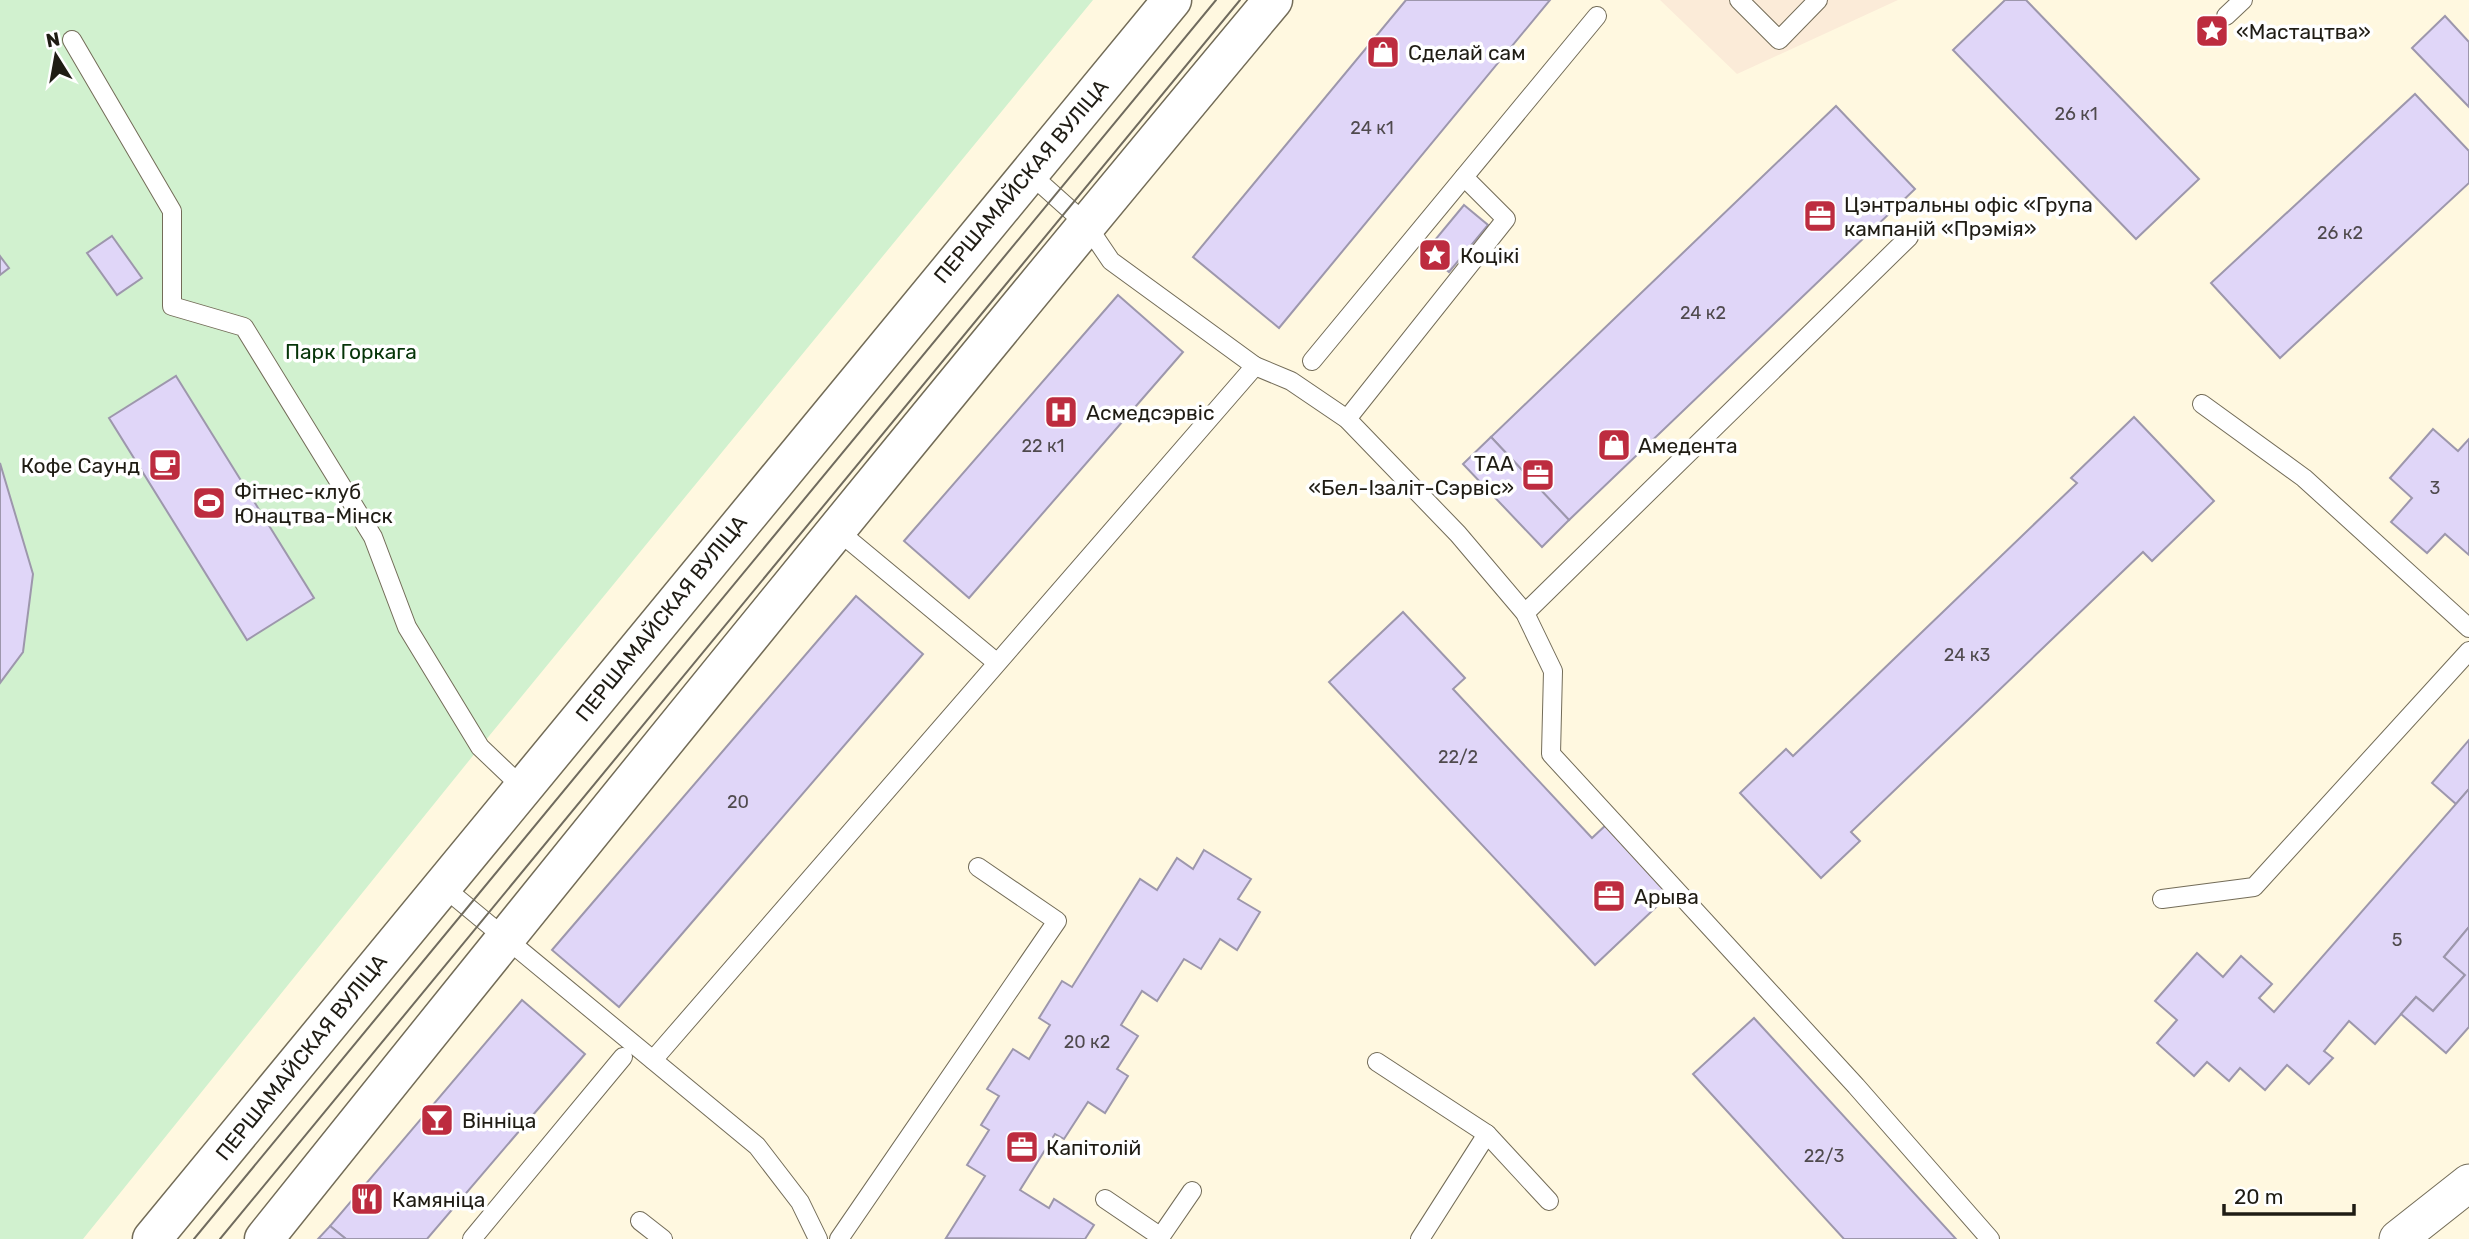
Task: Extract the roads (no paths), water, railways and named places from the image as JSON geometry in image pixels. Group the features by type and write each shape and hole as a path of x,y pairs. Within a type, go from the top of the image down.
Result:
{"main road":[{"name":"ПЕРШАМАЙСКАЯ ВУЛІЦА","path":"152,1239 1172,0"},
{"path":"264,1239 505,937 1086,224 1273,0"}],"street":[{"path":"2398,1239 2469,1183"}],"lane":[{"path":"1739,0 1779,40 1818,0"},
{"path":"2226,16 2243,0"},
{"path":"1312,361 1597,16"},
{"path":"72,40 172,211 172,306 244,327 373,537 407,628 480,747 522,787"},
{"path":"1028,172 1086,224 1111,261 1255,366 1291,381 1347,419 1458,534 1525,613 1553,671 1551,754 1856,1086 1990,1239"},
{"path":"1347,419 1506,219 1464,177"},
{"path":"1525,613 1909,237"},
{"path":"653,1060 1255,366"},
{"path":"2202,404 2304,478 2469,628"},
{"path":"837,530 996,662"},
{"path":"2162,900 2255,887 2469,651"},
{"path":"839,1239 1057,921 978,867"},
{"path":"441,885 757,1146 800,1202 818,1239"},
{"path":"472,1239 623,1057"},
{"path":"1377,1062 1488,1134 1549,1201"},
{"path":"1420,1239 1488,1134"},
{"path":"1105,1199 1160,1238 1192,1191"},
{"path":"640,1221 663,1239"}],"tram line":[{"path":"194,1239 1216,0"},
{"path":"220,1239 1240,0"}],"place":[{"name":"«Мастацтва»","path":"2212,31"},
{"name":"Сделай сам","path":"1383,52"},
{"name":"Цэнтральны офіс «Група кампаній «Прэмія»","path":"1820,216"},
{"name":"Коцікі","path":"1435,255"},
{"name":"Асмедсэрвіс","path":"1061,412"},
{"name":"Амедента","path":"1614,445"},
{"name":"Кофе Саунд","path":"165,465"},
{"name":"ТАА «Бел-Ізаліт-Сэрвіс»","path":"1538,475"},
{"name":"Фітнес-клуб Юнацтва-Мінск","path":"209,503"},
{"name":"Арыва","path":"1609,896"},
{"name":"Вінніца","path":"437,1120"},
{"name":"Капітолій","path":"1022,1147"},
{"name":"Камяніца","path":"367,1199"}],"park label":[{"name":"Парк Горкага","path":"351,351"}]}
